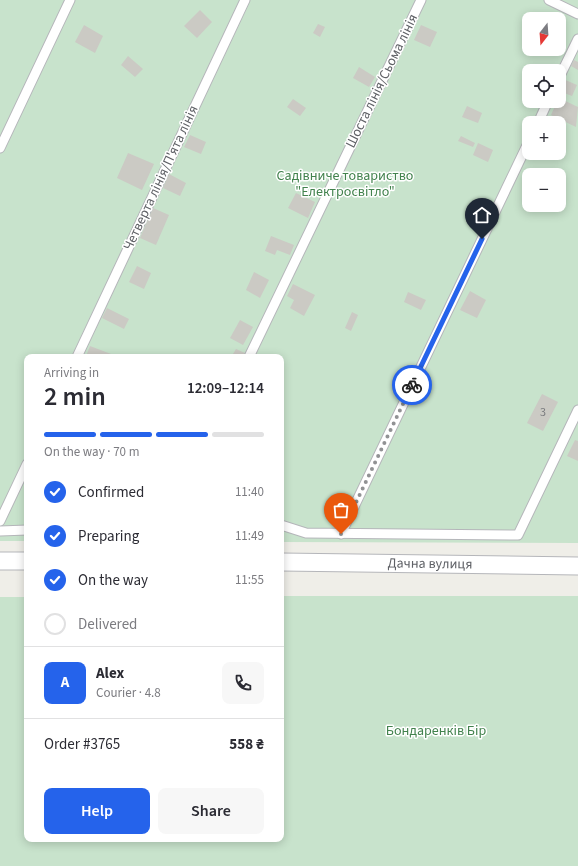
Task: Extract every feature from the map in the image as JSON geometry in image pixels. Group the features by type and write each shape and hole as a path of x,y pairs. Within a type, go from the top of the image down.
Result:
{"street":[{"path":"0,561 24,561"},
{"name":"Дачна вулиця","path":"284,562 578,566"}],"lane":[{"path":"0,148 70,0"},
{"name":"Четверта лінія/П'ята лінія","path":"78,354 245,0"},
{"name":"Шоста лінія/Сьома лінія","path":"250,354 421,0"},
{"path":"549,0 578,14"},
{"path":"566,64 578,39"},
{"path":"341,534 522,156"},
{"path":"284,526 306,533 518,535 578,410"},
{"path":"0,521 24,470"},
{"path":"0,531 24,530"}],"green space":[{"name":"Садівниче товариство \"Електросвітло\"","path":"0,0 578,0 578,543 284,542 284,354 24,354 24,541 0,541"},
{"name":"Бондаренків Бір","path":"284,596 578,596 578,866 0,866 0,597 24,597 24,842 284,842"}],"building":[{"path":"200,10 212,22 197,38 184,26"},
{"path":"318,24 325,27 320,37 313,33"},
{"path":"84,25 103,36 95,53 75,42"},
{"path":"421,25 437,32 430,47 414,40"},
{"path":"128,56 143,69 135,77 121,65"},
{"path":"574,60 578,62 578,70 571,66"},
{"path":"359,67 375,77 369,87 353,78"},
{"path":"566,80 577,85 572,96 566,94"},
{"path":"293,99 306,108 300,116 287,107"},
{"path":"566,101 578,107 576,127 566,122 566,116 551,115 554,108 566,108"},
{"path":"467,106 482,113 478,123 462,117"},
{"path":"190,135 206,142 201,154 184,147"},
{"path":"461,136 475,143 473,147 458,141"},
{"path":"478,143 493,150 488,162 473,155"},
{"path":"128,153 154,164 142,190 117,178"},
{"path":"169,174 186,183 180,196 163,188"},
{"path":"296,193 315,202 308,218 288,208"},
{"path":"153,208 169,215 156,245 140,238"},
{"path":"271,236 294,245 290,255 277,250 275,255 265,251"},
{"path":"137,266 151,273 144,289 129,282"},
{"path":"254,272 269,280 260,298 246,290"},
{"path":"293,284 315,295 304,316 290,308 294,300 287,296"},
{"path":"470,291 486,300 477,318 460,310"},
{"path":"408,292 426,300 421,310 404,302"},
{"path":"107,308 129,319 124,329 102,318"},
{"path":"352,312 358,315 351,331 345,328"},
{"path":"240,320 253,327 243,345 230,338"},
{"path":"90,346 111,354 87,354"},
{"path":"236,349 245,353 244,354 233,354"},
{"path":"542,394 558,402 543,431 527,423"},
{"path":"575,440 578,441 578,461 567,456"}],"way so far":[{"path":"341,534 412,385"}],"route":[{"path":"412,385 482,239"}]}
